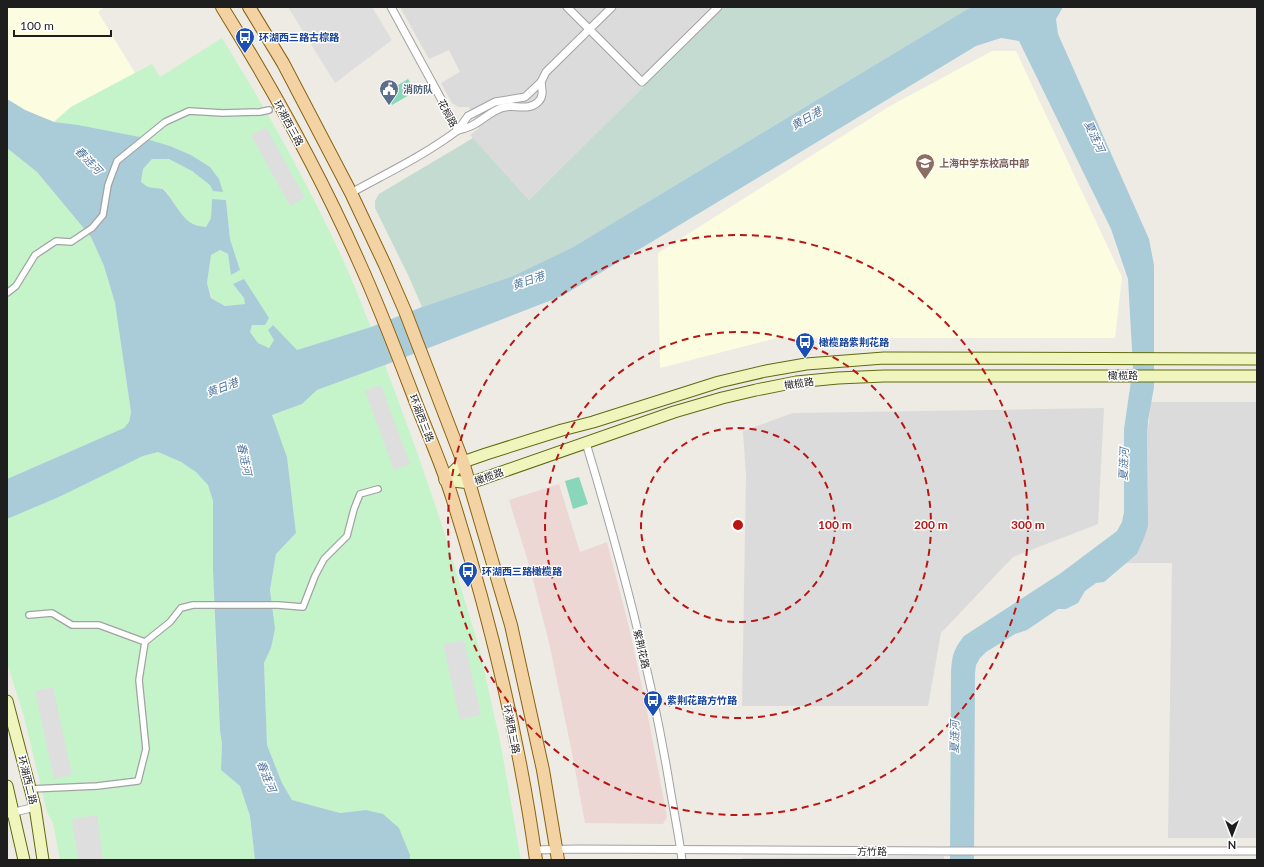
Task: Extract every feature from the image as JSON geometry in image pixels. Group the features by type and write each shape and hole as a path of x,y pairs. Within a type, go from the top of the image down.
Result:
{"main road":[{"name":"环湖西三路","path":"222,7 250,52 295,133 355,254 401,362 446,480 483,604 505,695 535,855"},
{"path":"250,7 283,63 351,194 385,266 405,311 464,462 511,625 540,756 557,855"},
{"name":"橄榄路","path":"446,480 464,462 562,430 593,422 719,382 766,371 806,364 884,358 1257,359"},
{"name":"橄榄路","path":"446,480 470,483 674,412 722,398 796,382 884,376 1257,376"},
{"name":"环湖西二路","path":"7,702 35,807 44,860"},
{"path":"7,786 10,813 24,860"}],"street":[{"name":"花榈路","path":"351,194 445,140 458,130 391,7"},
{"path":"567,7 642,82 718,7"},
{"path":"458,130 468,116 495,102 525,97 541,82 546,72 612,7"},
{"path":"458,130 472,126 501,108 526,108 532,106 538,102 542,96 541,82"},
{"path":"7,293 16,286 35,255 56,240 71,242 92,228 103,215 108,185 117,161 165,122 189,111 223,113 260,112 269,110"},
{"name":"紫荆花路","path":"586,443 626,584 647,668 663,745 682,860"},
{"path":"30,789 97,786 138,781 146,749 139,680 145,642 170,622 181,608 193,605 278,605 303,607 315,576 324,559 347,536 354,509 360,494 378,489"},
{"path":"29,615 52,613 72,625 99,625 145,642"},
{"path":"10,813 35,807"},
{"name":"方竹路","path":"535,855 557,855 576,848 944,851 1257,851"}],"shaded area":[{"path":"7,7 105,7 98,12 135,73 71,107 54,122 25,110 7,99"},
{"path":"288,7 372,7 392,40 335,83"},
{"path":"400,7 724,7 529,200 470,135 479,128 469,107 458,107 452,103 441,83 460,72 449,50 429,59"},
{"path":"724,7 971,7 573,247 513,276 422,307 375,208 375,201 379,194 473,138 529,200"},
{"name":"上海中学东校高中部","path":"992,51 1016,51 1122,277 1115,338 777,338 660,368 658,253 890,106"},
{"path":"266,127 305,198 290,206 251,135"},
{"path":"381,385 410,464 394,470 365,391"},
{"path":"1151,402 1257,402 1257,838 1168,838 1172,563 1126,563 1137,554 1148,513 1147,438"},
{"path":"1104,408 1098,524 1013,557 941,633 928,706 742,706 746,476 743,431 793,413"},
{"path":"559,484 580,552 607,542 629,627 646,705 667,817 663,824 585,823 550,647 530,568 509,500"},
{"path":"464,640 481,715 460,720 443,644"},
{"path":"53,687 72,775 54,779 35,691"},
{"path":"97,815 103,860 78,860 72,819"},
{"path":"944,856 944,860 742,860 742,858"}],"green space":[{"path":"222,38 257,95 321,213 349,273 371,327 297,350 274,340 269,348 258,343 250,332 252,325 269,318 233,284 244,298 245,304 225,306 212,298 207,283 211,255 220,250 228,254 231,275 240,270 230,239 226,200 212,199 211,218 206,227 198,226 185,218 164,189 148,187 141,182 143,169 152,159 166,159 185,167 222,192 191,155 170,146 140,137 54,122 71,107 152,64 160,77"},
{"path":"408,79 416,91 392,105 385,93"},
{"path":"7,148 37,172 91,237 104,266 115,303 131,412 129,422 124,428 7,479"},
{"path":"385,365 441,522 479,647 501,746 521,860 410,860 410,855 366,810 340,813 292,800 282,783 267,745 264,663 271,648 274,629 270,590 276,554 296,533 287,457 272,415 302,404 317,390"},
{"path":"158,452 179,461 198,473 208,485 211,493 214,514 213,572 220,730 222,744 221,770 240,786 250,816 255,860 60,860 53,823 47,812 24,717 7,663 7,519 59,497 143,456"},
{"path":"579,477 588,504 573,509 565,481"}],"water":[{"path":"971,7 1063,7 1056,19 1058,34 1149,239 1154,265 1154,387 1148,421 1147,438 1148,526 1137,554 1104,582 1096,583 1085,591 1078,603 1066,609 1058,609 1027,630 1015,634 986,652 976,665 974,860 950,860 951,674 954,654 957,645 964,636 1061,573 1117,531 1122,522 1124,512 1124,429 1133,367 1128,279 1111,229 1019,41 1001,38 976,46 562,296 317,390 302,404 272,415 287,457 296,533 276,554 270,590 275,629 271,648 264,663 267,745 282,783 292,800 340,813 366,810 383,814 399,828 410,855 410,860 255,860 250,816 240,786 221,770 222,744 220,731 213,571 213,501 208,485 196,472 181,462 158,452 143,456 59,497 7,519 7,479 124,428 129,422 131,412 115,303 104,266 91,237 37,172 7,148 7,99 25,110 54,122 140,137 170,146 191,155 210,167 219,179 223,192 213,191 210,185 192,171 169,159 152,159 143,169 141,182 148,187 163,189 181,213 189,221 198,226 206,227 211,218 212,199 226,200 230,239 240,270 231,275 228,254 220,250 211,255 207,283 211,298 225,306 245,304 244,298 233,284 244,279 269,318 265,325 252,325 250,332 258,343 269,348 274,340 268,330 273,325 297,350 371,327 422,307 513,276 573,247"}],"place":[{"name":"环湖西三路古棕路","path":"245,54"},
{"name":"消防队","path":"389,106"},
{"name":"上海中学东校高中部","path":"925,180"},
{"name":"橄榄路紫荆花路","path":"805,359"},
{"name":"环湖西三路橄榄路","path":"468,588"},
{"name":"紫荆花路方竹路","path":"653,717"}],"water label":[{"name":"黄日港","path":"806,118"},
{"name":"夏涟河","path":"1095,136"},
{"name":"春涟河","path":"89,160"},
{"name":"黄日港","path":"528,280"},
{"name":"黄日港","path":"222,387"},
{"name":"春涟河","path":"245,459"},
{"name":"夏涟河","path":"1123,464"},
{"name":"夏涟河","path":"954,737"},
{"name":"春涟河","path":"267,776"}]}
